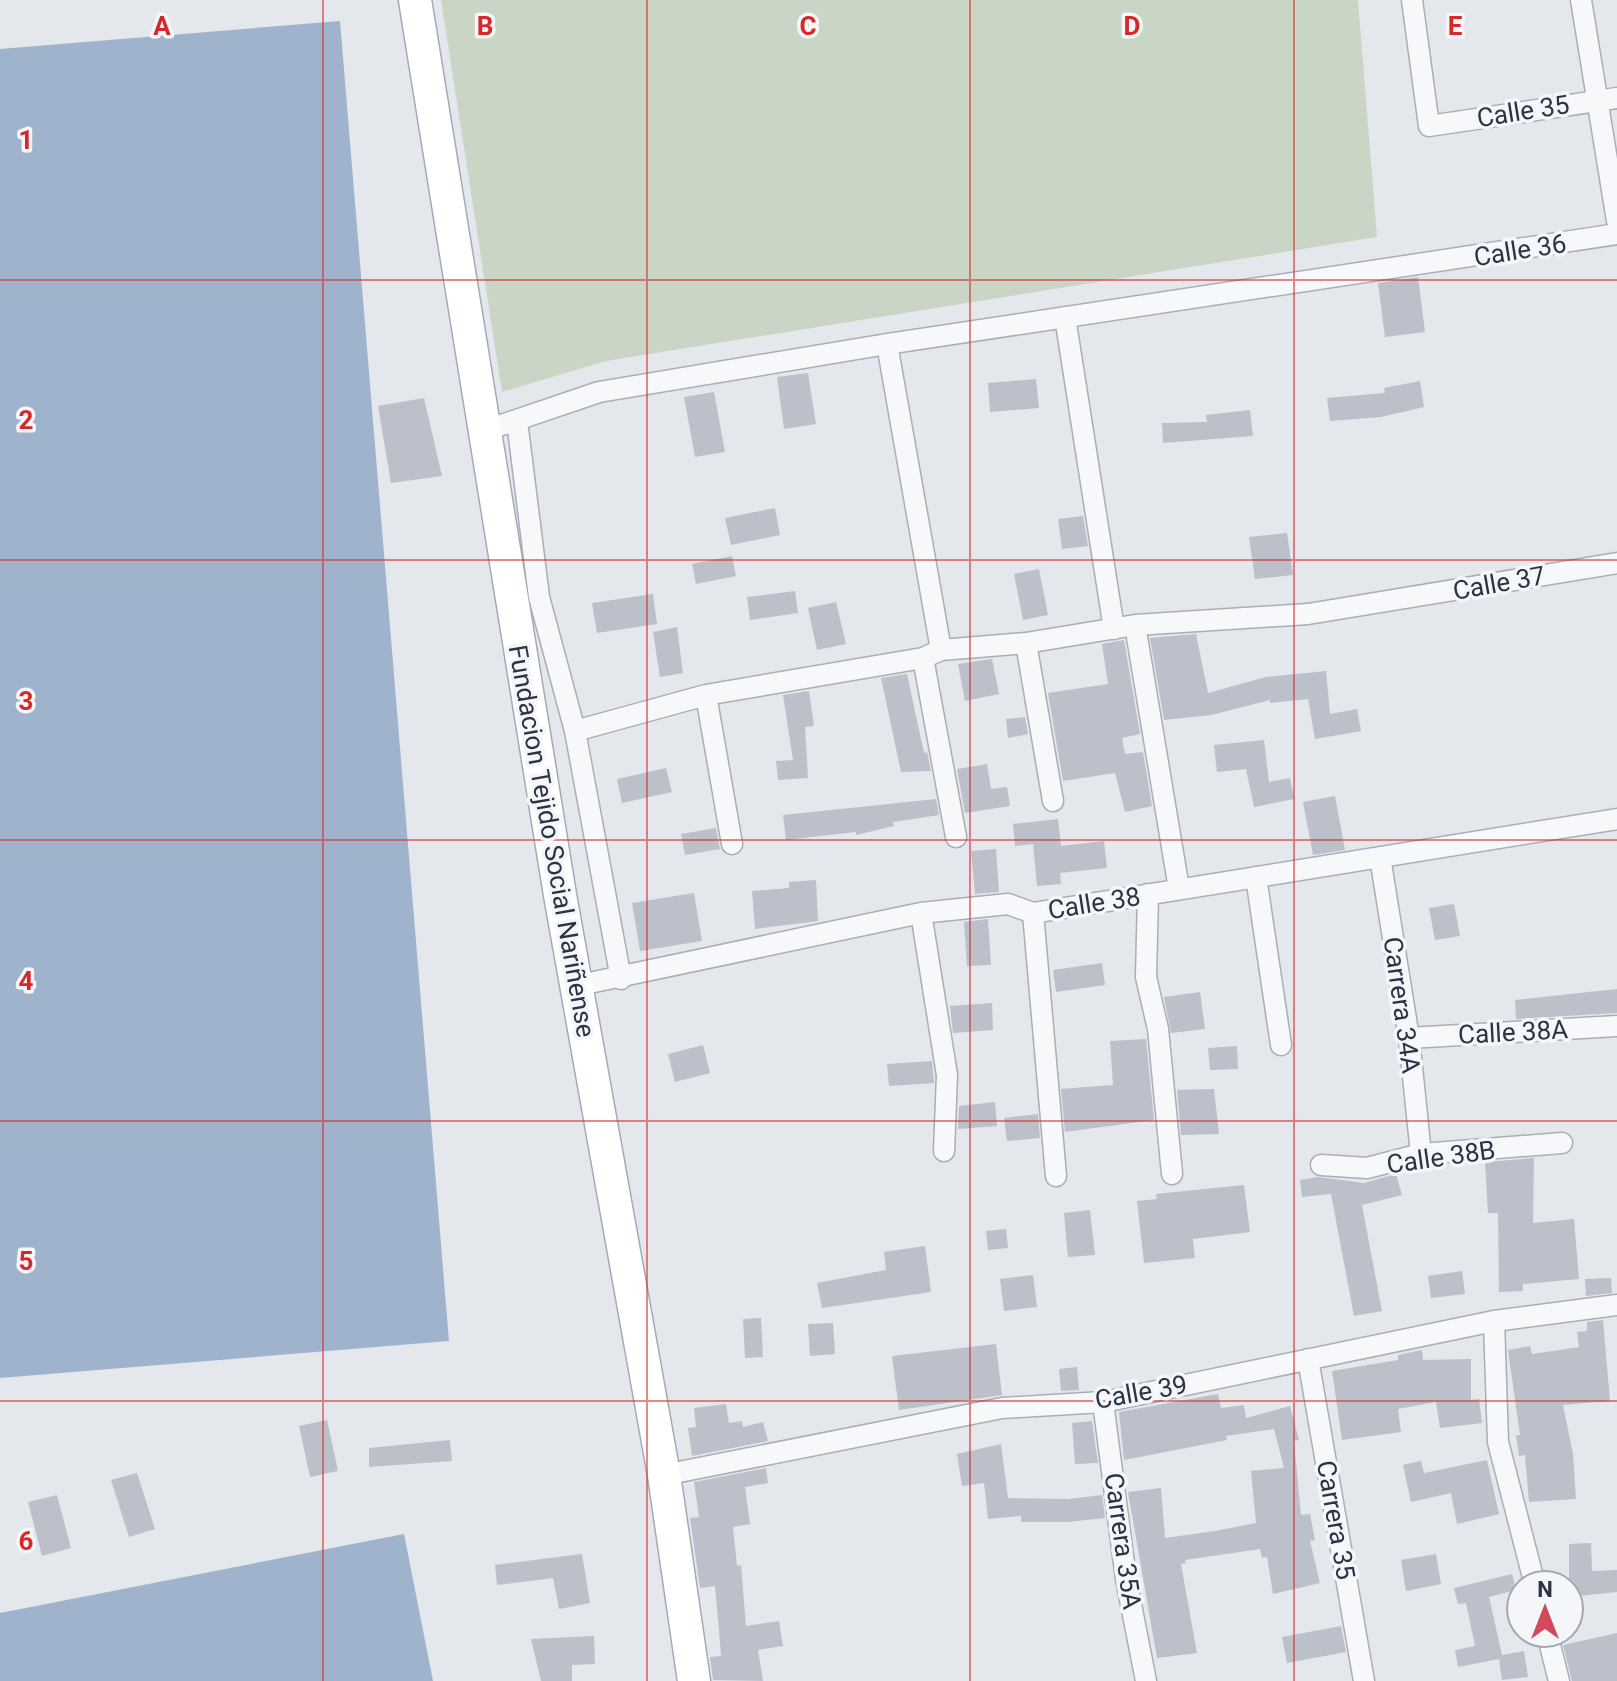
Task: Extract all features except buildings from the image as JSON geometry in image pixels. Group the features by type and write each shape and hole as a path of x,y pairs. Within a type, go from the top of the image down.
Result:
{"main road":[{"name":"Fundacion Tejido Social Nariñense","path":"415,0 575,986 664,1475 694,1681"}],"street":[{"name":"Calle 35","path":"1412,0 1429,126 1607,99"},
{"path":"1581,0 1607,99 1617,221"},
{"name":"Calle 36","path":"484,431 599,392 887,344 1423,266 1617,234"},
{"path":"1065,317 1114,629"},
{"path":"887,344 956,837"},
{"path":"517,421 539,597 575,731 621,979"},
{"name":"Calle 37","path":"575,731 706,695 932,654 1026,643 1135,625 1308,614 1617,563"},
{"path":"1135,625 1179,889"},
{"path":"1026,643 1053,801"},
{"path":"706,695 732,844"},
{"name":"Calle 38","path":"575,986 621,979 921,913 1008,904 1033,913 1617,819"},
{"name":"Carrera 34A","path":"1380,857 1409,1038 1421,1154"},
{"path":"1256,877 1281,1045"},
{"path":"1148,894 1146,977 1158,1029 1172,1174"},
{"path":"921,913 947,1075 944,1151"},
{"path":"1033,913 1056,1176"},
{"name":"Calle 38A","path":"1409,1038 1617,1026"},
{"name":"Calle 38B","path":"1321,1165 1367,1168 1421,1154 1562,1143"},
{"name":"Calle 39","path":"664,1475 1002,1408 1103,1402 1494,1321 1617,1305"},
{"path":"1494,1321 1498,1442 1531,1569"},
{"name":"Carrera 35","path":"1308,1359 1364,1681"},
{"name":"Carrera 35A","path":"1103,1402 1126,1579 1146,1681"},
{"path":"1551,1649 1559,1681"}],"green space":[{"path":"441,0 1358,0 1377,237 606,361 502,392"}],"water":[{"path":"340,21 449,1341 0,1378 0,49"},
{"path":"404,1534 433,1681 0,1681 0,1613"}]}
